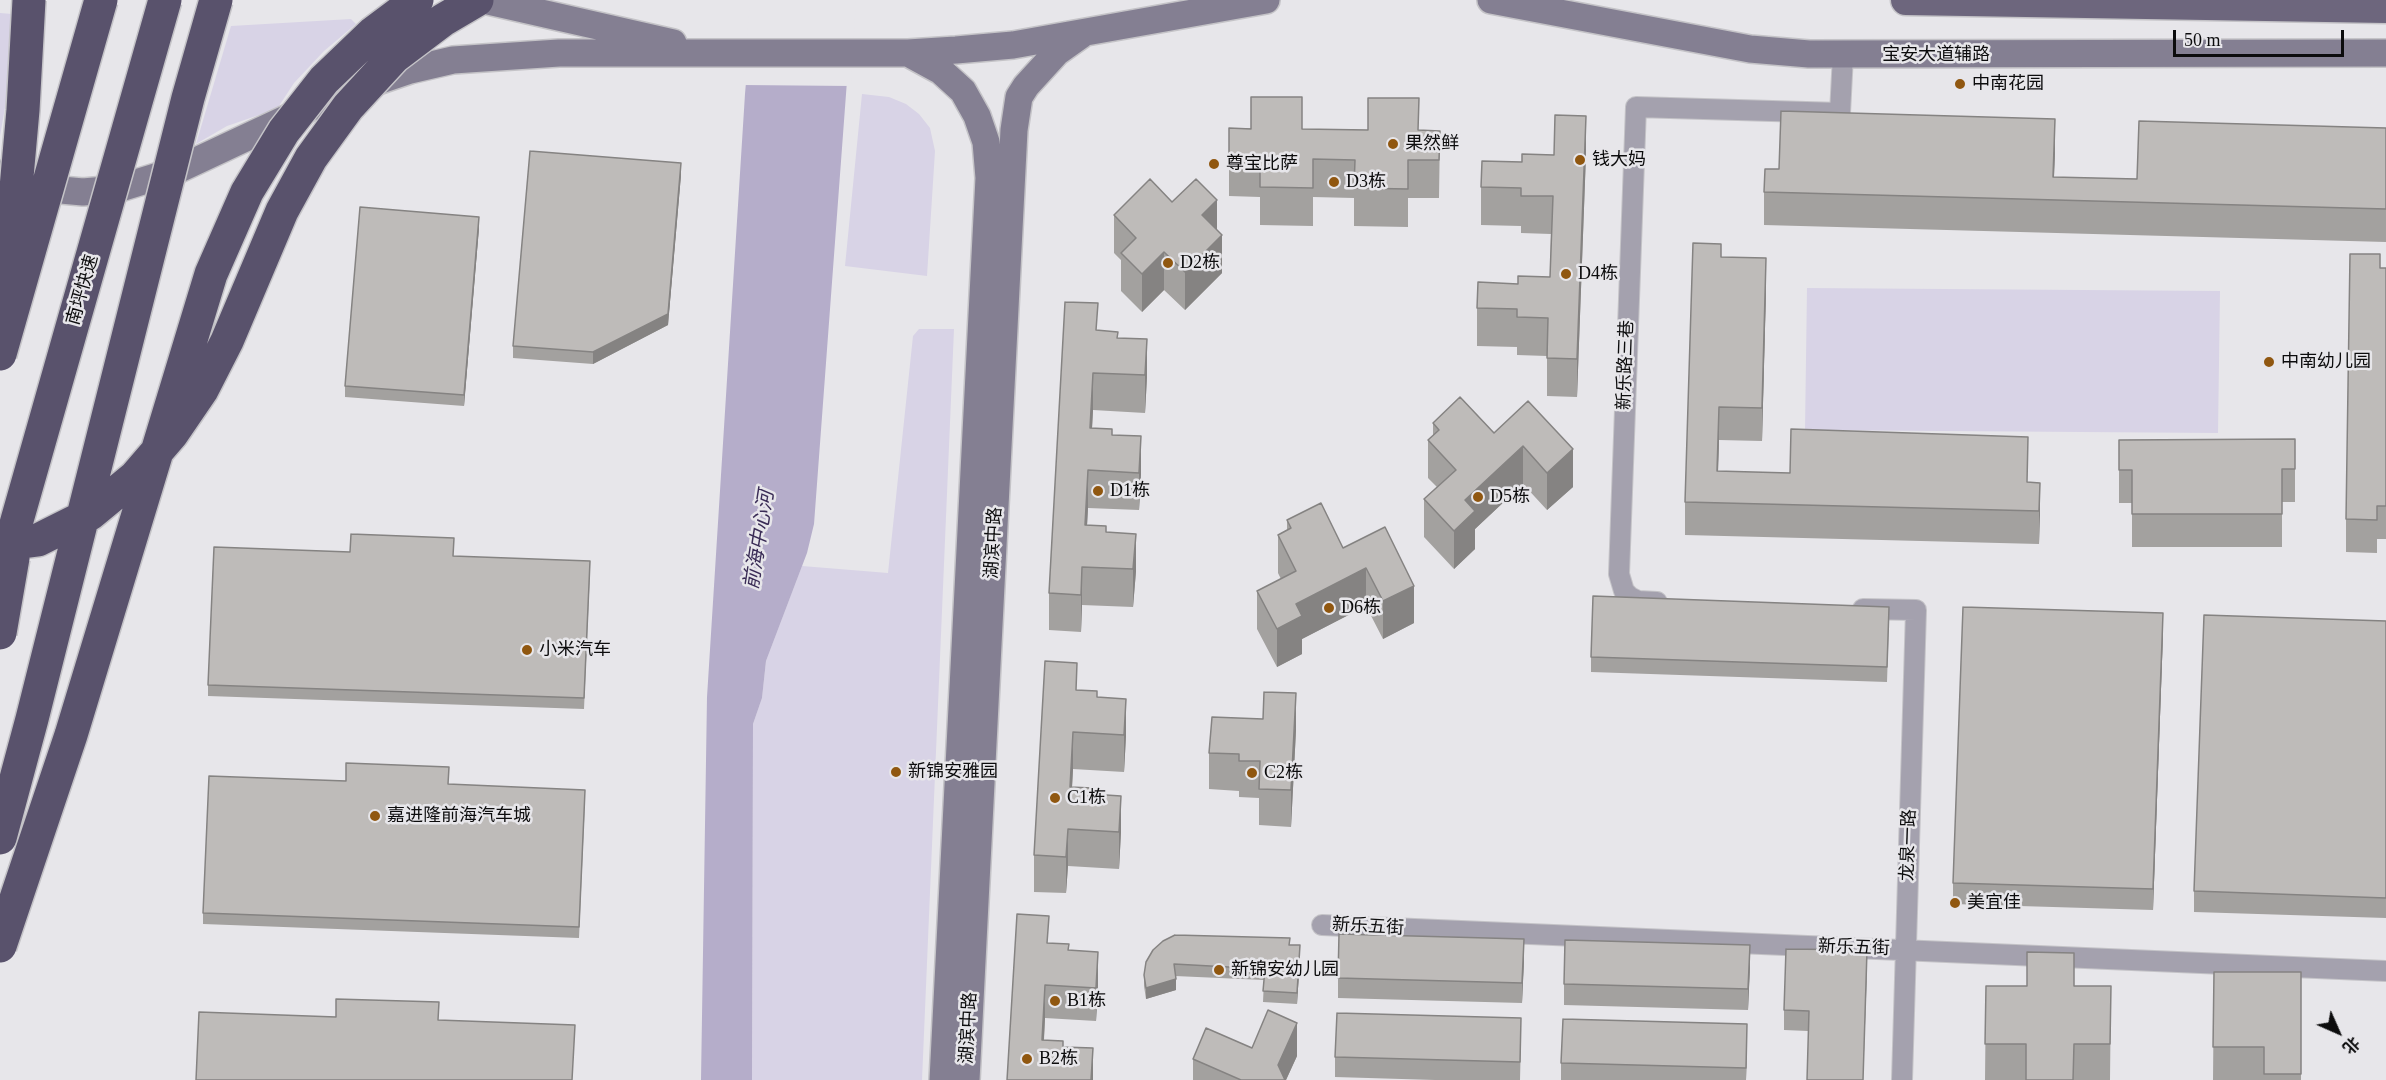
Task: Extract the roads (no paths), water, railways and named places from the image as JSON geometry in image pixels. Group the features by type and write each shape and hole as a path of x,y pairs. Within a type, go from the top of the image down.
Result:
{"highway":[{"path":"0,289 16,188 29,0"},
{"path":"0,354 101,0"},
{"name":"南坪快速","path":"0,579 165,0"},
{"path":"0,838 186,109 216,0"},
{"path":"0,946 71,735 211,274 247,192 284,131 324,80 373,33 417,0"},
{"path":"0,545 38,540 90,514 135,477 172,434 202,390 227,341 282,212 311,158 348,107 394,57 443,20 477,0"},
{"path":"0,633 26,490"}],"main road":[{"path":"484,0 719,52"},
{"path":"0,174 50,189 83,192 117,189 175,171 324,101 360,87 410,70 453,60 548,53 907,53 1013,45 1266,0"},
{"name":"宝安大道辅路","path":"1491,0 1750,49 1809,54 2386,52"},
{"path":"1906,0 2386,8"},
{"name":"湖滨中路","path":"943,1080 998,229 1019,97 1040,68 1057,52 1083,34"},
{"name":"湖滨中路","path":"907,53 934,66 950,78 963,91 977,116 986,142 989,178 998,229 966,1080"}],"street":[{"name":"新乐路三巷","path":"1670,603 1647,602 1630,597 1624,591 1618,574 1636,107 1840,113 1843,55"},
{"name":"龙泉一路","path":"1845,608 1916,610 1902,1080"},
{"name":"新乐五街","path":"1322,926 2386,971"}],"water":[{"name":"前海中心河","path":"753,0 853,0 814,524 807,553 766,661 762,698 753,724 752,1080 701,1080 707,697"}],"place":[{"name":"中南花园","path":"1960,84"},
{"name":"果然鲜","path":"1393,144"},
{"name":"钱大妈","path":"1580,160"},
{"name":"尊宝比萨","path":"1214,164"},
{"name":"D3栋","path":"1334,182"},
{"name":"D2栋","path":"1168,263"},
{"name":"D4栋","path":"1566,274"},
{"name":"中南幼儿园","path":"2269,362"},
{"name":"D1栋","path":"1098,491"},
{"name":"D5栋","path":"1478,497"},
{"name":"D6栋","path":"1329,608"},
{"name":"小米汽车","path":"527,650"},
{"name":"新锦安雅园","path":"896,772"},
{"name":"C2栋","path":"1252,773"},
{"name":"C1栋","path":"1055,798"},
{"name":"嘉进隆前海汽车城","path":"375,816"},
{"name":"美宜佳","path":"1955,903"},
{"name":"新锦安幼儿园","path":"1219,970"},
{"name":"B1栋","path":"1055,1001"},
{"name":"B2栋","path":"1027,1059"}]}
